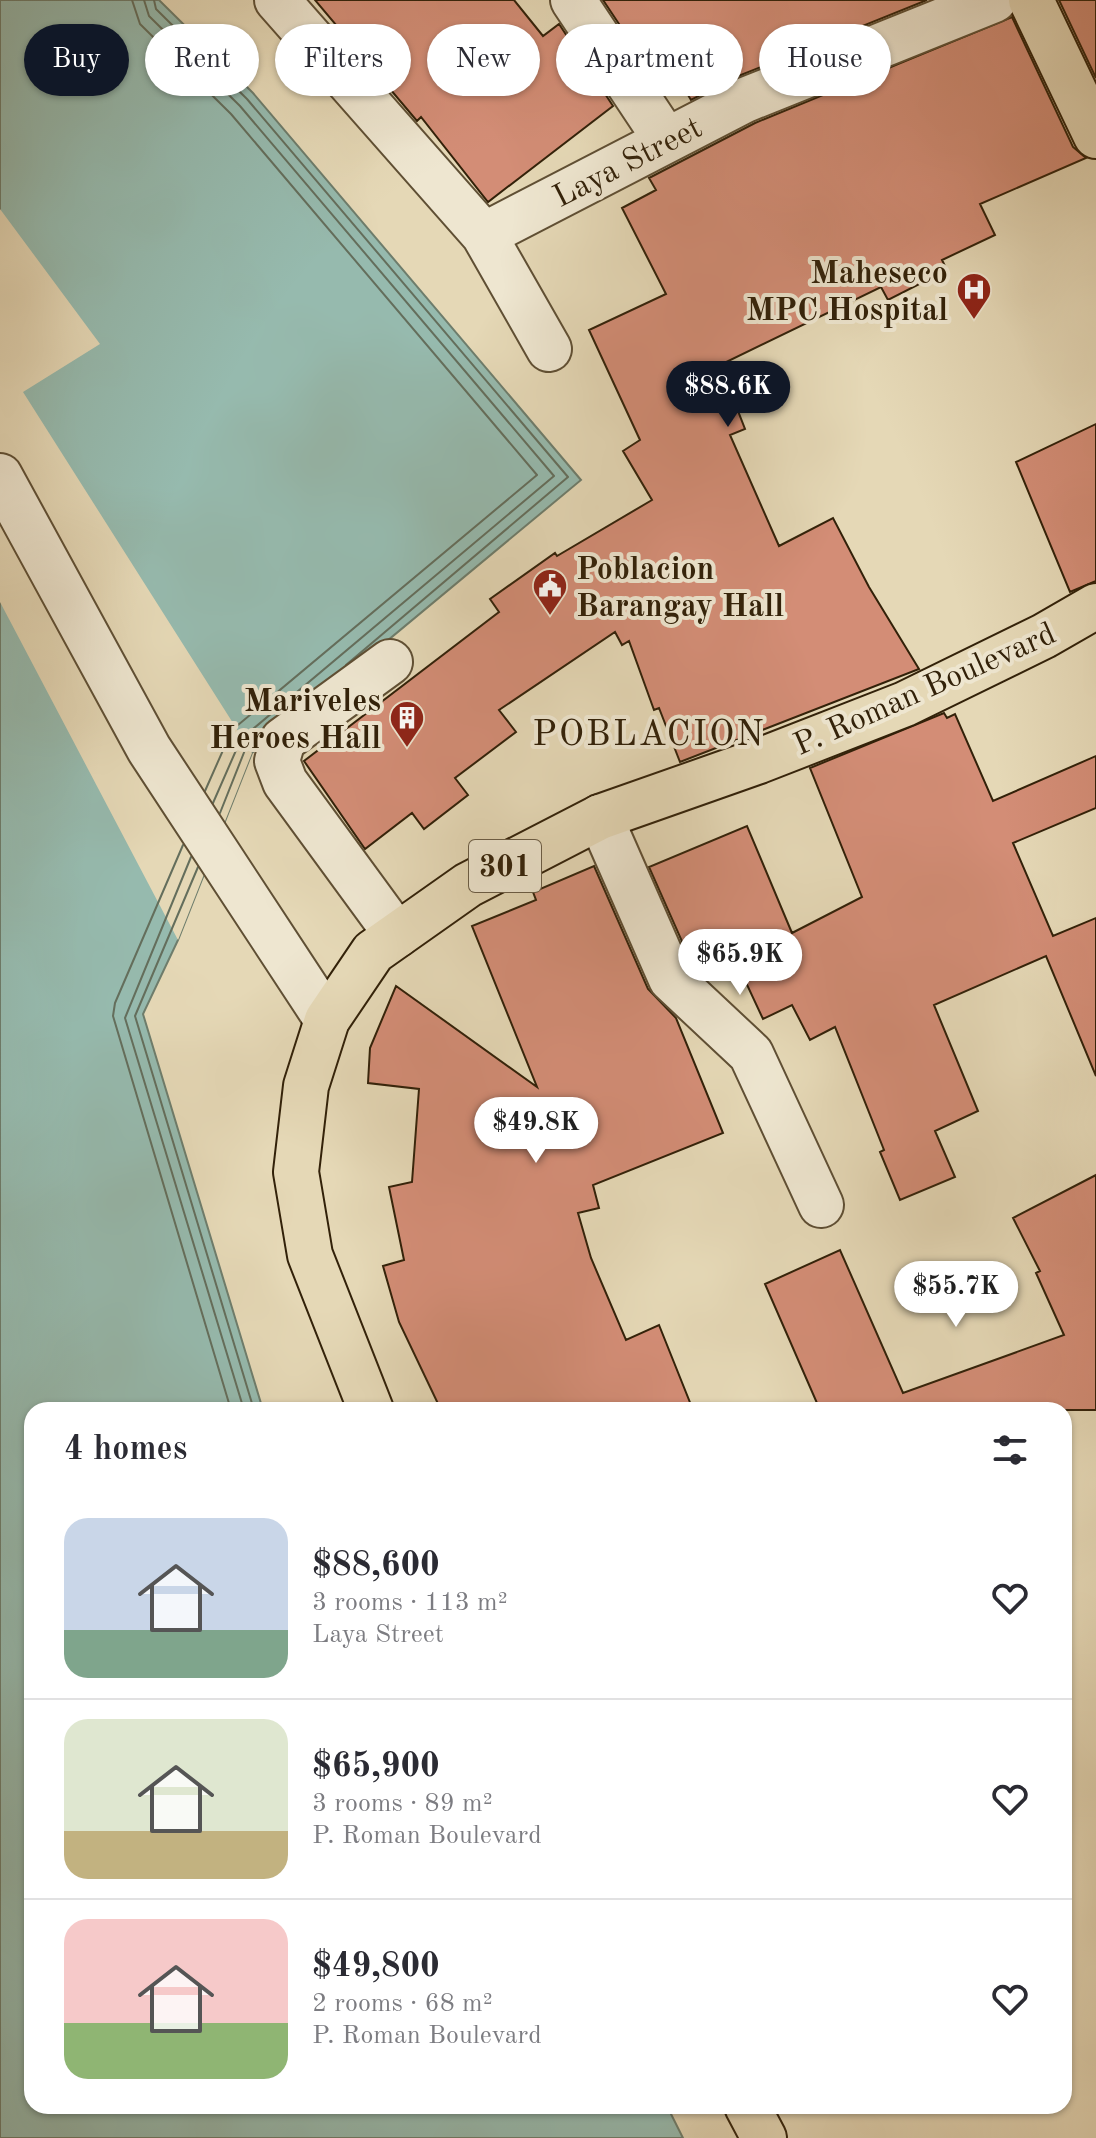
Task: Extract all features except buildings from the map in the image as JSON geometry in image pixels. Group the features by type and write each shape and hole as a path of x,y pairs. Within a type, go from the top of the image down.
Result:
{"main road":[{"path":"1031,0 1096,136"},
{"name":"P. Roman Boulevard","path":"368,1402 310,1255 296,1172 306,1086 327,1020 373,952 468,885 600,817 759,761 905,704 1096,606"},
{"path":"751,2114 764,2138"}],"street":[{"path":"277,0 484,235 549,349"},
{"path":"573,0 666,140"},
{"name":"Laya Street","path":"484,235 745,100 994,0"},
{"path":"0,476 149,749 327,1020"},
{"path":"390,662 283,740 277,761 285,782 397,935"},
{"path":"600,817 671,979 751,1054 821,1205"}],"water":[{"path":"0,0 159,0 183,24 145,24 145,96 256,96 581,480 252,753 178,940 143,1014 261,1402 24,1402 24,2114 671,2114 683,2138 0,2138"}],"pier":[{"path":"0,209 100,344 23,392 252,753 178,940 0,602"}],"place":[{"name":"Maheseco MPC Hospital","path":"974,321"},
{"name":"Poblacion Barangay Hall","path":"550,617"},
{"name":"Mariveles Heroes Hall","path":"407,749"}],"district":[{"name":"POBLACION","path":"649,732"}]}
